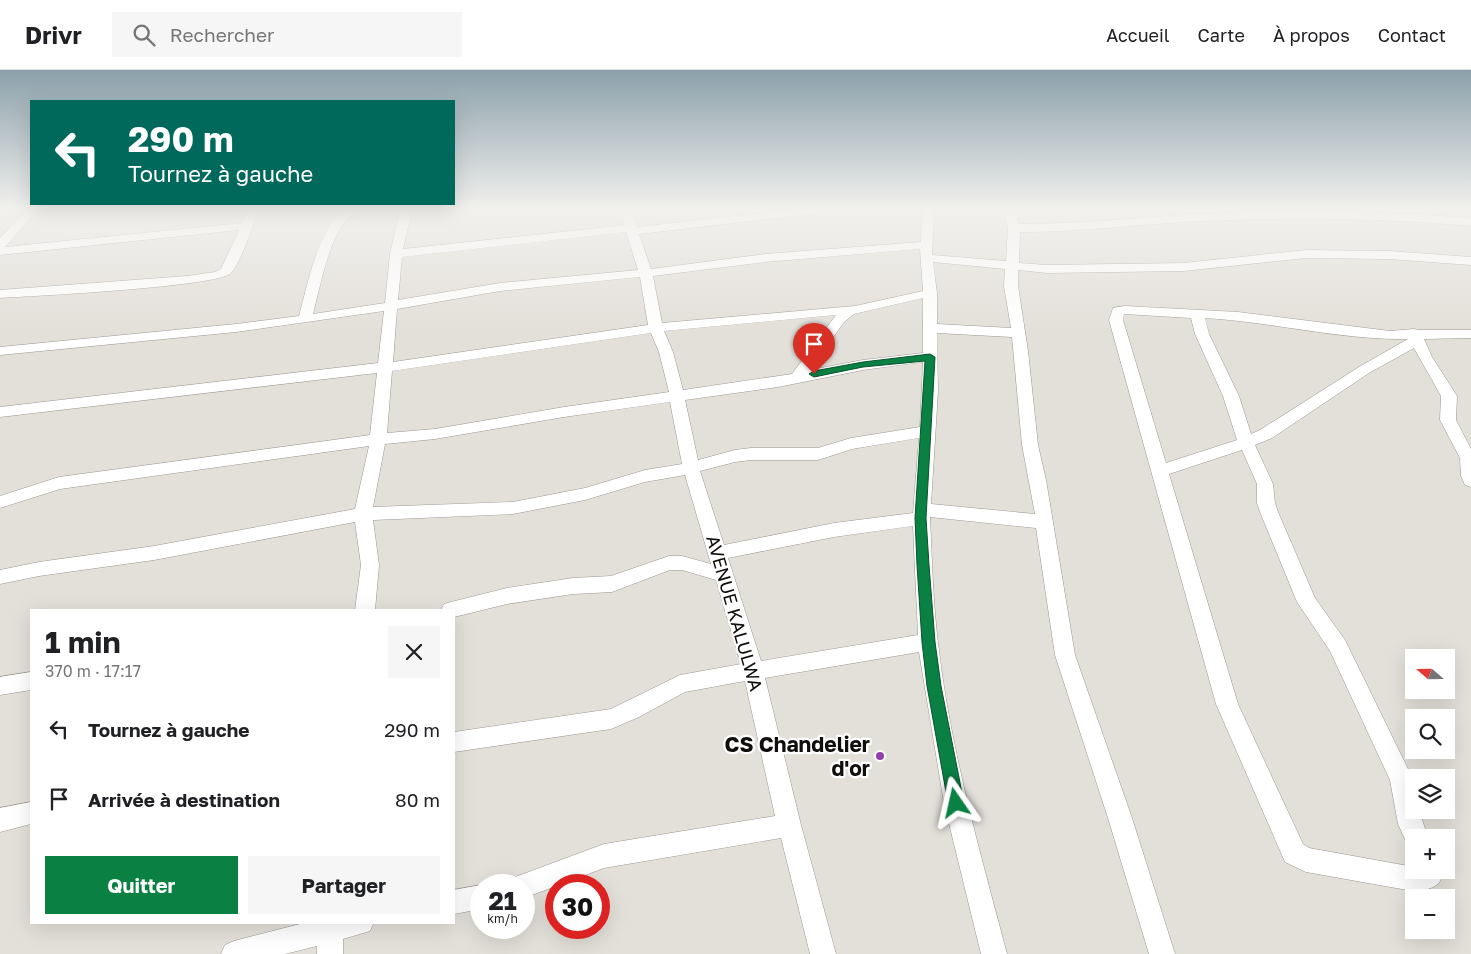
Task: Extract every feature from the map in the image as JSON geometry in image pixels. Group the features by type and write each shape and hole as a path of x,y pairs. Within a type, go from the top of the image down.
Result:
{"street":[{"path":"0,294 187,280 218,275 226,271 235,251"},
{"path":"305,319 325,251"},
{"path":"365,609 370,565 363,514 378,439 387,367 396,254 423,251"},
{"name":"AVENUE KALULWA","path":"638,251 646,273 656,328 666,352 677,396 691,468 753,670 789,825 823,954"},
{"path":"0,351 119,338 204,332 391,306 500,287 646,273 765,258 920,251"},
{"path":"926,251 930,293 930,357 921,514 928,642 934,686 956,803 994,954"},
{"path":"928,251 1013,265 1046,268 1184,267 1306,254 1432,256 1471,261"},
{"path":"1013,251 1011,286 1030,445 1045,522 1066,655 1120,818 1162,954"},
{"path":"0,412 387,367 656,328 854,308 916,298 930,293"},
{"path":"797,377 839,319 854,308"},
{"path":"1405,878 1306,860 1294,853 1227,704 1116,320 1118,311 1238,316 1362,333 1416,337 1471,334"},
{"path":"1198,315 1202,334 1231,396 1246,442 1265,484 1266,503 1269,512 1307,602 1338,646 1401,779 1412,829"},
{"path":"930,328 1018,333"},
{"path":"1159,471 1222,452 1266,434 1416,337"},
{"path":"1416,337 1449,396 1451,402 1447,415 1449,424 1470,463 1468,476 1471,481"},
{"path":"0,502 34,489 58,484 378,439 435,434 564,412 778,382 863,364 930,357"},
{"path":"0,577 39,569 154,553 363,514 513,508 585,494 645,476 691,468 751,454 818,454 851,444 927,431"},
{"path":"718,553 921,514 1045,522"},
{"path":"455,609 507,596 573,586 612,584 669,563 682,563 725,575"},
{"path":"455,742 611,719 626,714 678,684 928,642"},
{"path":"0,686 30,681"},
{"path":"0,820 30,813"},
{"path":"535,882 604,856 789,825"},
{"path":"455,902 470,899"},
{"path":"234,954 329,936 356,924"}],"place":[{"name":"CS Chandelier d'or","path":"880,756"}],"route":[{"path":"814,374 863,364 930,357 930,391 922,479 923,565 928,642 934,686 956,803"}]}
